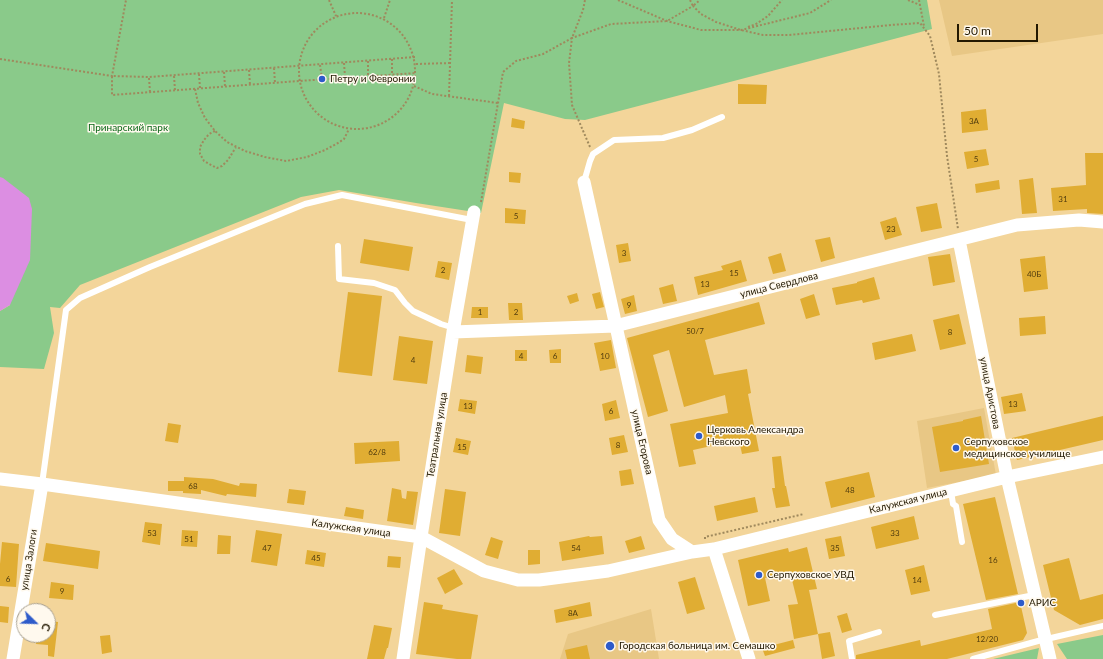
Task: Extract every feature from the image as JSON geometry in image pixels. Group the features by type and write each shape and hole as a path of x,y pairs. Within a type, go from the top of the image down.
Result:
{"street":[{"name":"улица Егорова","path":"584,182 659,520 672,540 692,552"},
{"name":"Театральная улица","path":"403,659 420,537 473,216"},
{"name":"улица Свердлова","path":"453,330 616,326 1017,226 1079,220 1103,222"},
{"name":"улица Аристова","path":"959,240 1007,477 1050,659"},
{"name":"Калужская улица","path":"714,549 1007,477 1103,458"},
{"name":"Калужская улица","path":"0,479 420,537 484,571 518,580 539,580 608,571 692,552"},
{"name":"улица Залоги","path":"13,659 42,484"},
{"path":"692,552 714,549 749,659"}],"lane":[{"path":"584,182 593,154 614,140 662,138 692,130 722,117"},
{"path":"42,484 66,310 80,298 150,267 309,203 342,194 473,216"},
{"path":"338,246 339,279 374,283 395,290 413,311 453,330"},
{"path":"951,491 953,504 956,506 962,542"},
{"path":"935,615 1034,596"},
{"path":"973,659 1045,639 1103,626"},
{"path":"852,659 849,641 879,632"}],"path":[{"path":"126,0 112,76 112,95 416,73"},
{"path":"329,0 336,16"},
{"path":"384,18 390,0"},
{"path":"450,96 452,0"},
{"path":"586,0 572,38 569,63 572,105 593,154"},
{"path":"618,0 667,21 700,30 741,30 810,13 831,0"},
{"path":"690,0 693,6 701,14 716,22 763,35 789,35 891,24 920,23 930,36 939,74 946,156 959,240"},
{"path":"414,86 432,94 498,103 503,72 516,61 543,54 572,38 611,24 667,21 693,6 700,0"},
{"path":"741,30 756,24 768,16 782,0"},
{"path":"908,0 920,5"},
{"path":"919,0 924,28"},
{"path":"353,12 369,13 384,18 397,27 407,40 415,57 416,73 414,86 407,102 395,116 380,125 362,130 349,129 327,121 313,110 303,94 299,81 298,66 303,48 311,34 323,23 336,16 353,12"},
{"path":"0,59 112,76 149,77 415,57"},
{"path":"392,59 392,74"},
{"path":"368,61 368,76"},
{"path":"344,63 345,78"},
{"path":"415,64 450,63"},
{"path":"320,64 322,79"},
{"path":"274,68 275,83"},
{"path":"249,70 250,84"},
{"path":"224,72 225,86"},
{"path":"199,74 200,88"},
{"path":"174,76 175,90"},
{"path":"149,77 150,92"},
{"path":"194,89 198,103 205,118 215,131 227,142 236,147 265,157 286,161 307,157 325,150 344,139 349,129"},
{"path":"215,131 209,134 200,147 200,154 204,161 217,168 222,166 228,160 236,147"}],"shaded area":[{"path":"939,0 1103,0 1103,34 952,56"},
{"path":"0,177 29,198 32,209 30,260 10,305 0,311"},
{"name":"Серпуховское медицинское училище","path":"984,408 996,475 927,488 917,421"},
{"name":"Городская больница им. Семашко","path":"651,609 659,659 560,659 568,634"}],"green space":[{"name":"Принарский парк","path":"0,0 927,0 932,29 585,120 565,119 504,103 481,213 339,190 301,197 80,285 60,308 50,307 54,333 44,369 0,367 0,311 10,305 0,301"},
{"path":"1103,635 1103,659 1067,659 1057,644"},
{"path":"1039,648 1037,659 993,659"}],"building":[{"path":"738,84 767,85 766,104 738,104"},
{"path":"986,109 988,130 962,133 961,112"},
{"path":"512,118 525,121 524,129 511,127"},
{"path":"986,149 989,165 967,169 964,152"},
{"path":"1085,153 1103,153 1103,214 1087,213 1087,209 1053,211 1051,188 1086,185"},
{"path":"509,172 521,173 520,183 509,182"},
{"path":"1033,178 1037,213 1022,214 1019,180"},
{"path":"999,180 1000,189 976,193 975,184"},
{"path":"937,203 942,228 921,232 916,207"},
{"path":"505,208 526,210 525,224 505,223"},
{"path":"896,217 902,235 885,240 880,222"},
{"path":"830,237 835,258 821,262 815,240"},
{"path":"364,239 413,247 409,271 360,263"},
{"path":"628,243 631,261 619,263 616,245"},
{"path":"781,253 786,271 773,274 768,257"},
{"path":"950,254 955,282 933,286 928,257"},
{"path":"1045,256 1048,289 1024,292 1020,259"},
{"path":"741,260 747,281 698,295 694,277 723,270 721,266"},
{"path":"438,261 452,263 449,280 435,277"},
{"path":"874,277 880,299 863,303 862,300 836,305 832,288 857,283"},
{"path":"673,284 677,301 663,304 659,288"},
{"path":"348,292 382,296 372,376 338,372"},
{"path":"600,292 604,307 596,309 592,294"},
{"path":"577,293 579,301 570,304 567,296"},
{"path":"814,294 820,315 806,319 800,299"},
{"path":"634,295 637,311 625,314 621,299"},
{"path":"759,302 765,324 705,340 714,375 747,369 751,393 748,394 759,451 742,454 739,440 693,450 696,464 679,467 670,424 728,413 725,395 684,407 669,350 653,355 668,411 648,417 627,338"},
{"path":"508,303 522,303 523,320 509,320"},
{"path":"472,307 488,307 488,318 471,318"},
{"path":"959,314 966,344 940,350 933,320"},
{"path":"1045,316 1046,334 1020,336 1019,318"},
{"path":"912,334 916,351 875,360 872,343"},
{"path":"399,336 433,341 427,384 393,380"},
{"path":"611,340 616,368 600,371 594,343"},
{"path":"561,349 561,363 550,363 549,350"},
{"path":"515,350 527,350 527,361 515,361"},
{"path":"467,355 483,357 481,374 465,372"},
{"path":"1022,393 1026,411 1004,414 1001,397"},
{"path":"460,399 477,401 475,414 458,411"},
{"path":"616,400 620,418 605,421 602,404"},
{"path":"981,416 989,464 940,472 932,427"},
{"path":"1103,416 1103,440 1017,460 1012,438"},
{"path":"168,423 181,425 178,443 165,441"},
{"path":"624,435 628,452 612,455 609,438"},
{"path":"456,438 471,441 468,455 453,452"},
{"path":"399,441 400,461 355,464 354,443"},
{"path":"781,456 785,486 790,506 776,508 772,488 775,488 772,457"},
{"path":"631,469 634,484 621,486 619,471"},
{"path":"869,472 875,497 831,508 825,482"},
{"path":"184,477 213,479 239,486 240,483 257,484 256,497 227,494 226,496 201,490 201,494 183,493 183,491 168,491 168,481 184,481"},
{"path":"392,488 401,490 402,498 406,499 407,491 418,492 413,525 387,521"},
{"path":"289,489 306,491 304,505 287,503"},
{"path":"445,489 466,492 460,536 439,533"},
{"path":"755,497 758,512 717,521 714,506"},
{"path":"995,497 1018,594 986,600 963,504"},
{"path":"346,507 364,510 363,519 344,516"},
{"path":"914,516 919,539 876,549 871,527"},
{"path":"145,522 162,524 160,545 142,542"},
{"path":"182,530 198,531 197,547 181,546"},
{"path":"256,530 282,534 277,566 251,562"},
{"path":"218,535 231,536 230,554 217,554"},
{"path":"589,536 602,536 604,554 562,561 559,542"},
{"path":"641,536 645,549 629,553 625,541"},
{"path":"841,536 845,556 829,559 825,539"},
{"path":"491,537 503,541 498,559 485,555"},
{"path":"2,542 19,544 16,587 0,586"},
{"path":"46,543 100,551 98,569 43,561"},
{"name":"Серпуховское УВД","path":"807,547 817,589 809,590 818,634 794,639 788,605 798,604 790,572 765,578 770,601 748,606 738,560 788,548 789,552"},
{"path":"307,550 326,553 324,567 305,564"},
{"path":"528,550 540,550 540,564 528,565"},
{"path":"388,556 401,557 400,568 387,567"},
{"path":"1069,558 1080,600 1103,594 1103,619 1080,625 1054,610 1043,565"},
{"path":"924,565 930,591 911,595 905,570"},
{"path":"454,569 463,584 445,594 437,578"},
{"path":"695,577 705,609 687,614 678,582"},
{"path":"51,582 74,585 73,600 49,598"},
{"path":"424,602 443,605 442,609 478,615 471,659 457,659 416,654"},
{"path":"590,602 592,616 556,623 554,610"},
{"path":"1020,602 1027,633 1023,640 947,659 856,659 856,655 920,640 921,646 992,629 988,609"},
{"path":"0,606 9,607 8,623 0,622"},
{"path":"847,613 852,630 842,633 837,616"},
{"path":"56,622 58,622 56,640"},
{"path":"374,625 392,628 384,659 367,659"},
{"path":"830,632 835,656 822,659 818,634"},
{"path":"110,635 112,652 102,654 100,636"},
{"path":"793,640 795,648 765,656 762,648"},
{"path":"56,643 54,657 48,656 48,645 36,644"},
{"path":"587,645 590,659 567,659 565,650"}],"place":[{"name":"Петру и Февронии","path":"322,79"},
{"name":"Церковь Александра Невского","path":"699,436"},
{"name":"Серпуховское медицинское училище","path":"956,448"},
{"name":"Серпуховское УВД","path":"759,575"},
{"name":"АРИС","path":"1021,603"},
{"name":"Городская больница им. Семашко","path":"610,646"}]}
